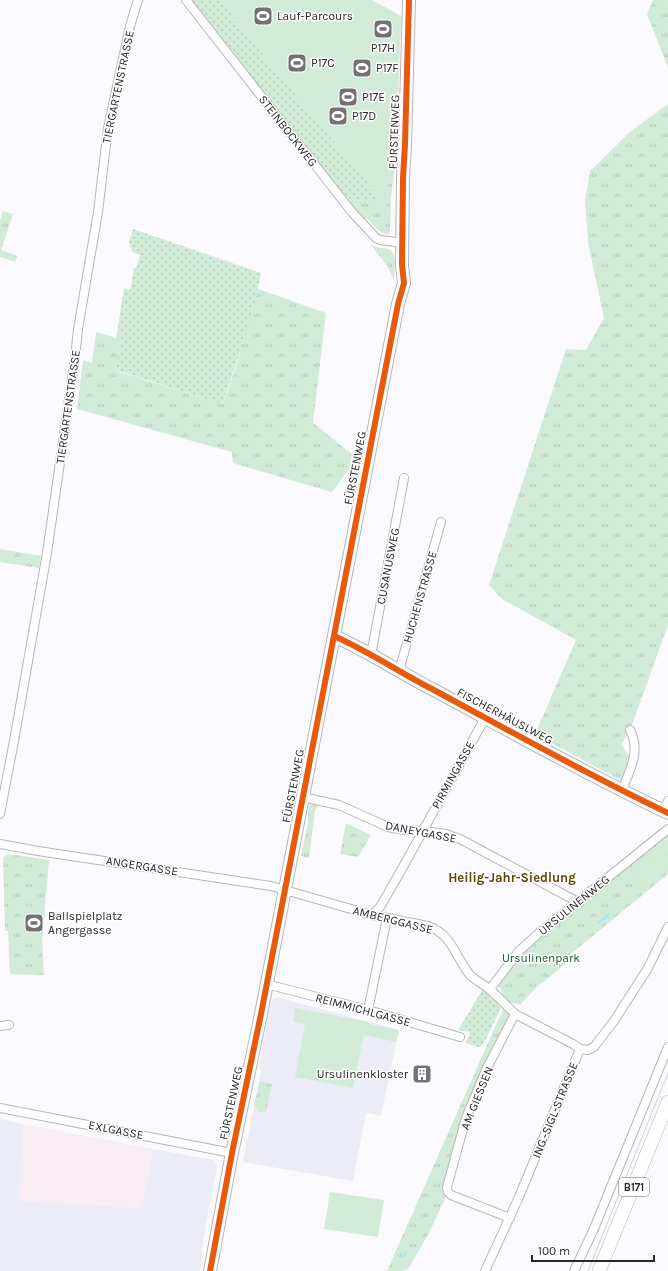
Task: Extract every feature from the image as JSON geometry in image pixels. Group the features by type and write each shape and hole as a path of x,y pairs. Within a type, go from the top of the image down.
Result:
{"main road":[{"name":"B171","path":"599,1271 668,1102"}],"street":[{"name":"TIERGARTENSTRASSE","path":"0,814 47,553 78,329 98,212 108,128 130,26 138,0"},
{"name":"STEINBOCKWEG","path":"186,0 344,203 373,236 380,240 403,243"},
{"name":"FÜRSTENWEG","path":"210,1271 398,304 398,282 402,265 403,243 403,178 409,0"},
{"name":"CUSANUSWEG","path":"371,655 404,478"},
{"name":"HUCHENSTRASSE","path":"398,671 441,522"},
{"name":"FISCHERHÄUSLWEG","path":"334,636 622,790 667,808"},
{"name":"PIRMINGASSE","path":"372,915 380,907 485,718"},
{"path":"622,790 636,749 634,736 630,730"},
{"name":"DANEYGASSE","path":"302,798 338,805 388,827 446,834 460,839 578,902"},
{"name":"URSULINENWEG","path":"490,989 519,951 539,933 668,829"},
{"name":"ANGERGASSE","path":"0,844 255,883 284,889"},
{"name":"AMBERGGASSE","path":"284,889 372,915 435,928 452,943 460,962 472,976 490,989 515,1014"},
{"path":"368,1010 387,918"},
{"name":"ING.-SIGL-STRASSE","path":"485,1271 530,1172 580,1049 588,1050 594,1047 606,1032 643,976 668,927"},
{"name":"REIMMICHLGASSE","path":"266,984 368,1010 460,1037"},
{"path":"515,1014 580,1049"},
{"name":"AM GIESSEN","path":"510,1218 451,1195 448,1192 447,1187 466,1118 487,1068 515,1014"},
{"path":"0,1026 9,1025"},
{"path":"574,1271 593,1231 668,1047"},
{"name":"EXLGASSE","path":"0,1108 232,1153"}],"shaded area":[{"path":"277,997 399,1030 381,1116 366,1113 353,1181 243,1162 261,1071 259,1066 271,1002"},
{"path":"0,1119 23,1124 19,1201 142,1208 153,1149 214,1160 217,1166 201,1252 203,1253 200,1271 0,1271"},
{"path":"23,1124 153,1149 142,1208 18,1201"}],"green space":[{"path":"190,0 220,0 381,199 374,202 346,199"},
{"path":"220,0 372,0 401,16 397,126 388,184 381,199 280,76"},
{"path":"653,0 668,0 668,68 647,14"},
{"path":"668,104 668,625 631,728 621,745 631,758 622,781 535,734 576,640 502,599 489,585 566,349 586,350 604,318 588,242 585,200 590,171 631,131"},
{"path":"395,143 396,159 391,197 389,235 376,228 367,218 365,219 346,199 374,202 388,184"},
{"path":"3,211 13,214 1,250 17,256 15,262 0,257 0,221"},
{"path":"352,220 370,243 364,237"},
{"path":"133,229 261,273 249,323 223,404 116,370 122,335 117,333 124,288 130,290 134,269 137,266 140,255 132,252 129,242"},
{"path":"370,243 376,247 388,249 393,254 395,262 394,281 388,267"},
{"path":"258,289 326,313 313,423 352,454 349,469 332,492 233,463 232,452 77,409 83,360 92,363 96,332 116,338 117,333 122,335 117,371 223,404 235,369"},
{"path":"0,549 41,556 39,568 0,562"},
{"path":"310,804 318,807 315,810 309,858 301,856 308,823 308,810"},
{"path":"346,823 371,835 358,857 340,854"},
{"name":"Ursulinenpark","path":"668,834 668,874 566,958 569,961 536,988 520,1005 506,1001 496,980 519,951"},
{"path":"664,850 668,855 668,868 645,887 635,874"},
{"path":"9,854 49,860 42,940 44,975 10,974 8,931 5,931 3,857"},
{"name":"Ballspielplatz Angergasse","path":"27,906 45,907 42,940 24,939"},
{"path":"483,989 493,996 501,1008 483,1045 478,1047 466,1043 470,1032 458,1030"},
{"path":"295,1008 369,1022 369,1024 399,1030 396,1042 364,1035 353,1088 295,1077 305,1024 293,1022"},
{"path":"503,1009 512,1016 466,1118 448,1192 429,1233 408,1269 402,1271 387,1271"},
{"path":"260,1081 272,1084 266,1113 259,1112 254,1105"},
{"path":"330,1192 384,1200 378,1237 324,1229"}],"waterway":[{"path":"599,923 609,914"}],"tram line":[{"path":"588,1271 668,1073"}],"cycle path":[{"path":"210,1271 398,304 404,283 402,265 403,178 409,0"},
{"path":"334,636 359,648 579,768 668,813"}],"place":[{"name":"Lauf-Parcours","path":"263,16"},
{"name":"P17H","path":"383,29"},
{"name":"P17C","path":"297,63"},
{"name":"P17F","path":"362,68"},
{"name":"P17E","path":"348,97"},
{"name":"P17D","path":"338,116"},
{"name":"Ballspielplatz Angergasse","path":"34,923"},
{"name":"Ursulinenkloster","path":"422,1074"}],"district":[{"name":"Heilig-Jahr-Siedlung","path":"512,877"}]}
